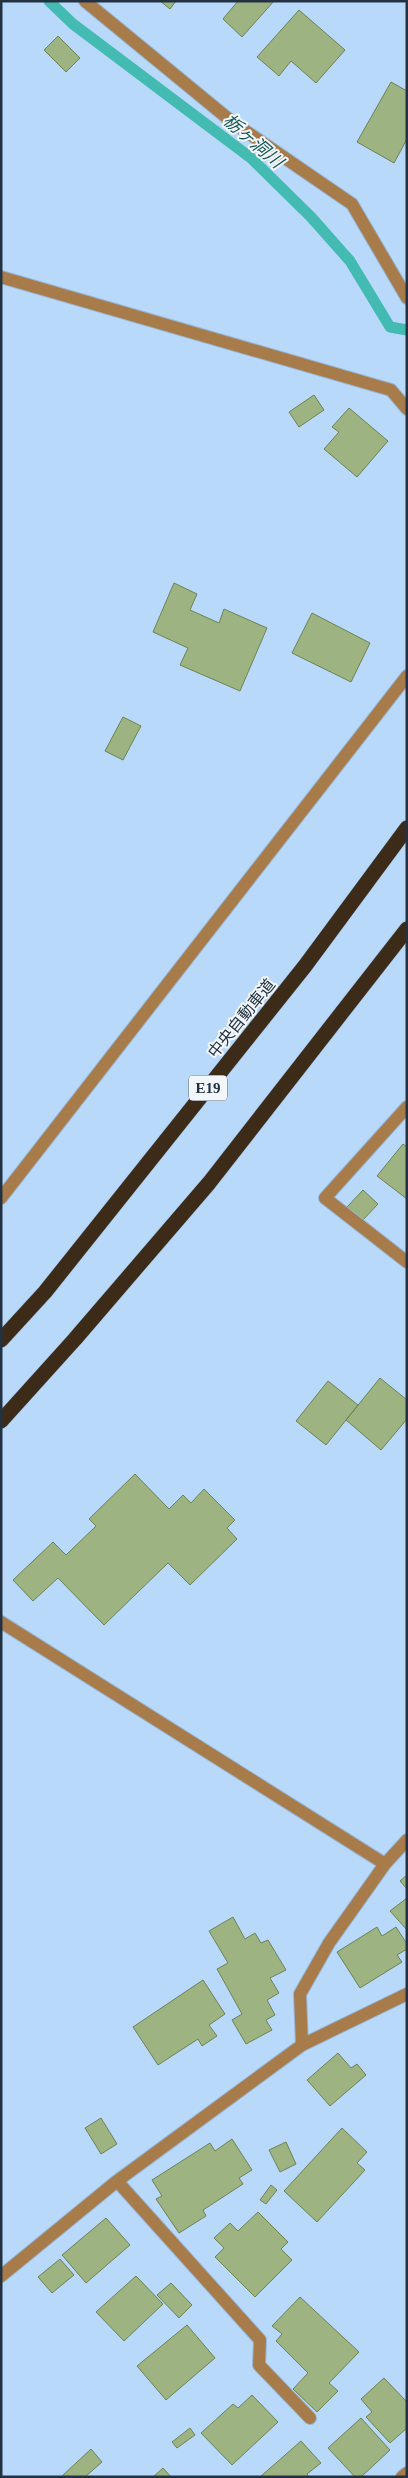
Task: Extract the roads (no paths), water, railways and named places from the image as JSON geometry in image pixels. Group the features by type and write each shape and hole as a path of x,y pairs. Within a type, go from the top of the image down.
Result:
{"highway":[{"name":"中央自動車道","path":"1,1340 45,1292 299,974 407,828"},
{"path":"1,1421 210,1183 407,929"}],"street":[{"path":"85,1 231,121 352,204 407,298"},
{"path":"1,277 391,390 407,409"},
{"path":"1,1198 407,676"},
{"path":"407,1107 325,1198 407,1262"},
{"path":"1,1622 386,1864"},
{"path":"302,2045 300,1994 329,1943 386,1864 407,1840"},
{"path":"1,2276 117,2181 302,2045 407,1994"},
{"path":"117,2181 260,2340 259,2365 310,2418"},
{"path":"402,2477 407,2473"}],"waterway":[{"name":"栃ヶ洞川","path":"49,1 73,24 251,158 311,217 350,261 390,327 407,330"}]}
